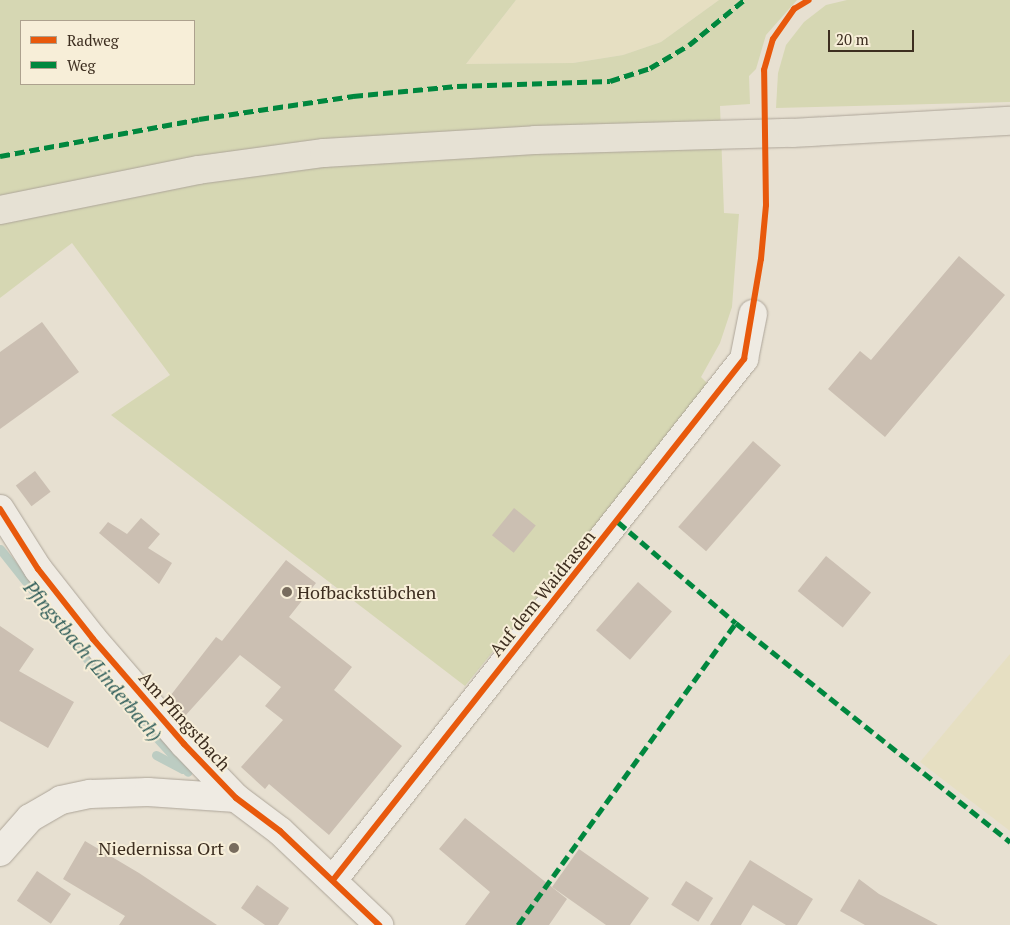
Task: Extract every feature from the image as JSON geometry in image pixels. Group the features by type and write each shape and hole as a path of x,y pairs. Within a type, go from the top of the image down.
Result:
{"main road":[{"path":"0,210 198,170 324,153 535,140 792,133 1010,121"}],"street":[{"name":"Auf dem Waidrasen","path":"333,880 744,359 753,314"},
{"name":"Am Pfingstbach","path":"0,509 38,569 92,640 236,798 280,831 379,925"},
{"path":"0,852 30,818 61,800 90,794 148,792 236,798"}],"shaded area":[{"path":"516,0 719,0 661,42 623,55 573,63 466,64"},
{"path":"1010,654 1010,831 920,762"}],"green space":[{"path":"0,0 516,0 466,64 573,63 623,55 661,42 719,0 797,0 766,35 756,69 749,76 750,104 720,106 724,213 739,214 732,307 720,343 701,377 709,385 465,686 111,415 170,375 72,243 0,298"},
{"path":"847,0 1010,0 1010,102 776,108 778,73 786,45 804,22 826,5"}],"building":[{"path":"959,256 1005,295 885,437 828,389 860,351 871,360"},
{"path":"42,322 79,372 0,429 0,352"},
{"path":"753,441 781,465 706,551 678,527"},
{"path":"35,471 51,492 31,506 16,485"},
{"path":"514,508 536,526 514,553 492,535"},
{"path":"141,518 160,534 148,548 172,563 159,584 99,533 108,522 127,534"},
{"path":"826,556 871,593 843,627 798,591"},
{"path":"286,560 316,583 289,617 352,667 334,690 402,746 329,835 269,784 265,789 241,767 283,720 265,706 281,687 240,655 185,716 167,700 216,637 222,641"},
{"path":"638,582 672,612 630,660 596,630"},
{"path":"0,626 34,649 19,671 74,702 48,748 0,721"},
{"path":"465,818 567,899 549,925 465,925 490,892 439,849"},
{"path":"85,841 139,873 217,925 119,925 125,916 63,879"},
{"path":"579,849 649,898 630,925 606,925 552,887"},
{"path":"750,860 813,899 797,925 786,925 753,905 741,925 710,925"},
{"path":"37,871 71,894 51,924 17,901"},
{"path":"859,879 879,894 938,925 865,925 840,911"},
{"path":"686,881 713,898 698,922 671,905"},
{"path":"257,885 289,908 278,925 265,925 241,908"}],"waterway":[{"name":"Pfingstbach (Linderbach)","path":"0,549 99,674 188,772"},
{"path":"156,755 182,769"}],"marked path":[{"path":"0,156 199,119 353,96 457,86 610,81 650,68 689,45 744,0"},
{"path":"618,522 736,623 1010,842"},
{"path":"518,925 736,623"}],"cycle path":[{"path":"333,880 744,359 761,259 766,205 764,70 773,39 794,9 809,0"},
{"path":"0,509 38,569 93,639 184,744 236,798 280,831 379,925"}],"place":[{"name":"Hofbackstübchen","path":"287,592"},
{"name":"Niedernissa Ort","path":"234,848"}]}
